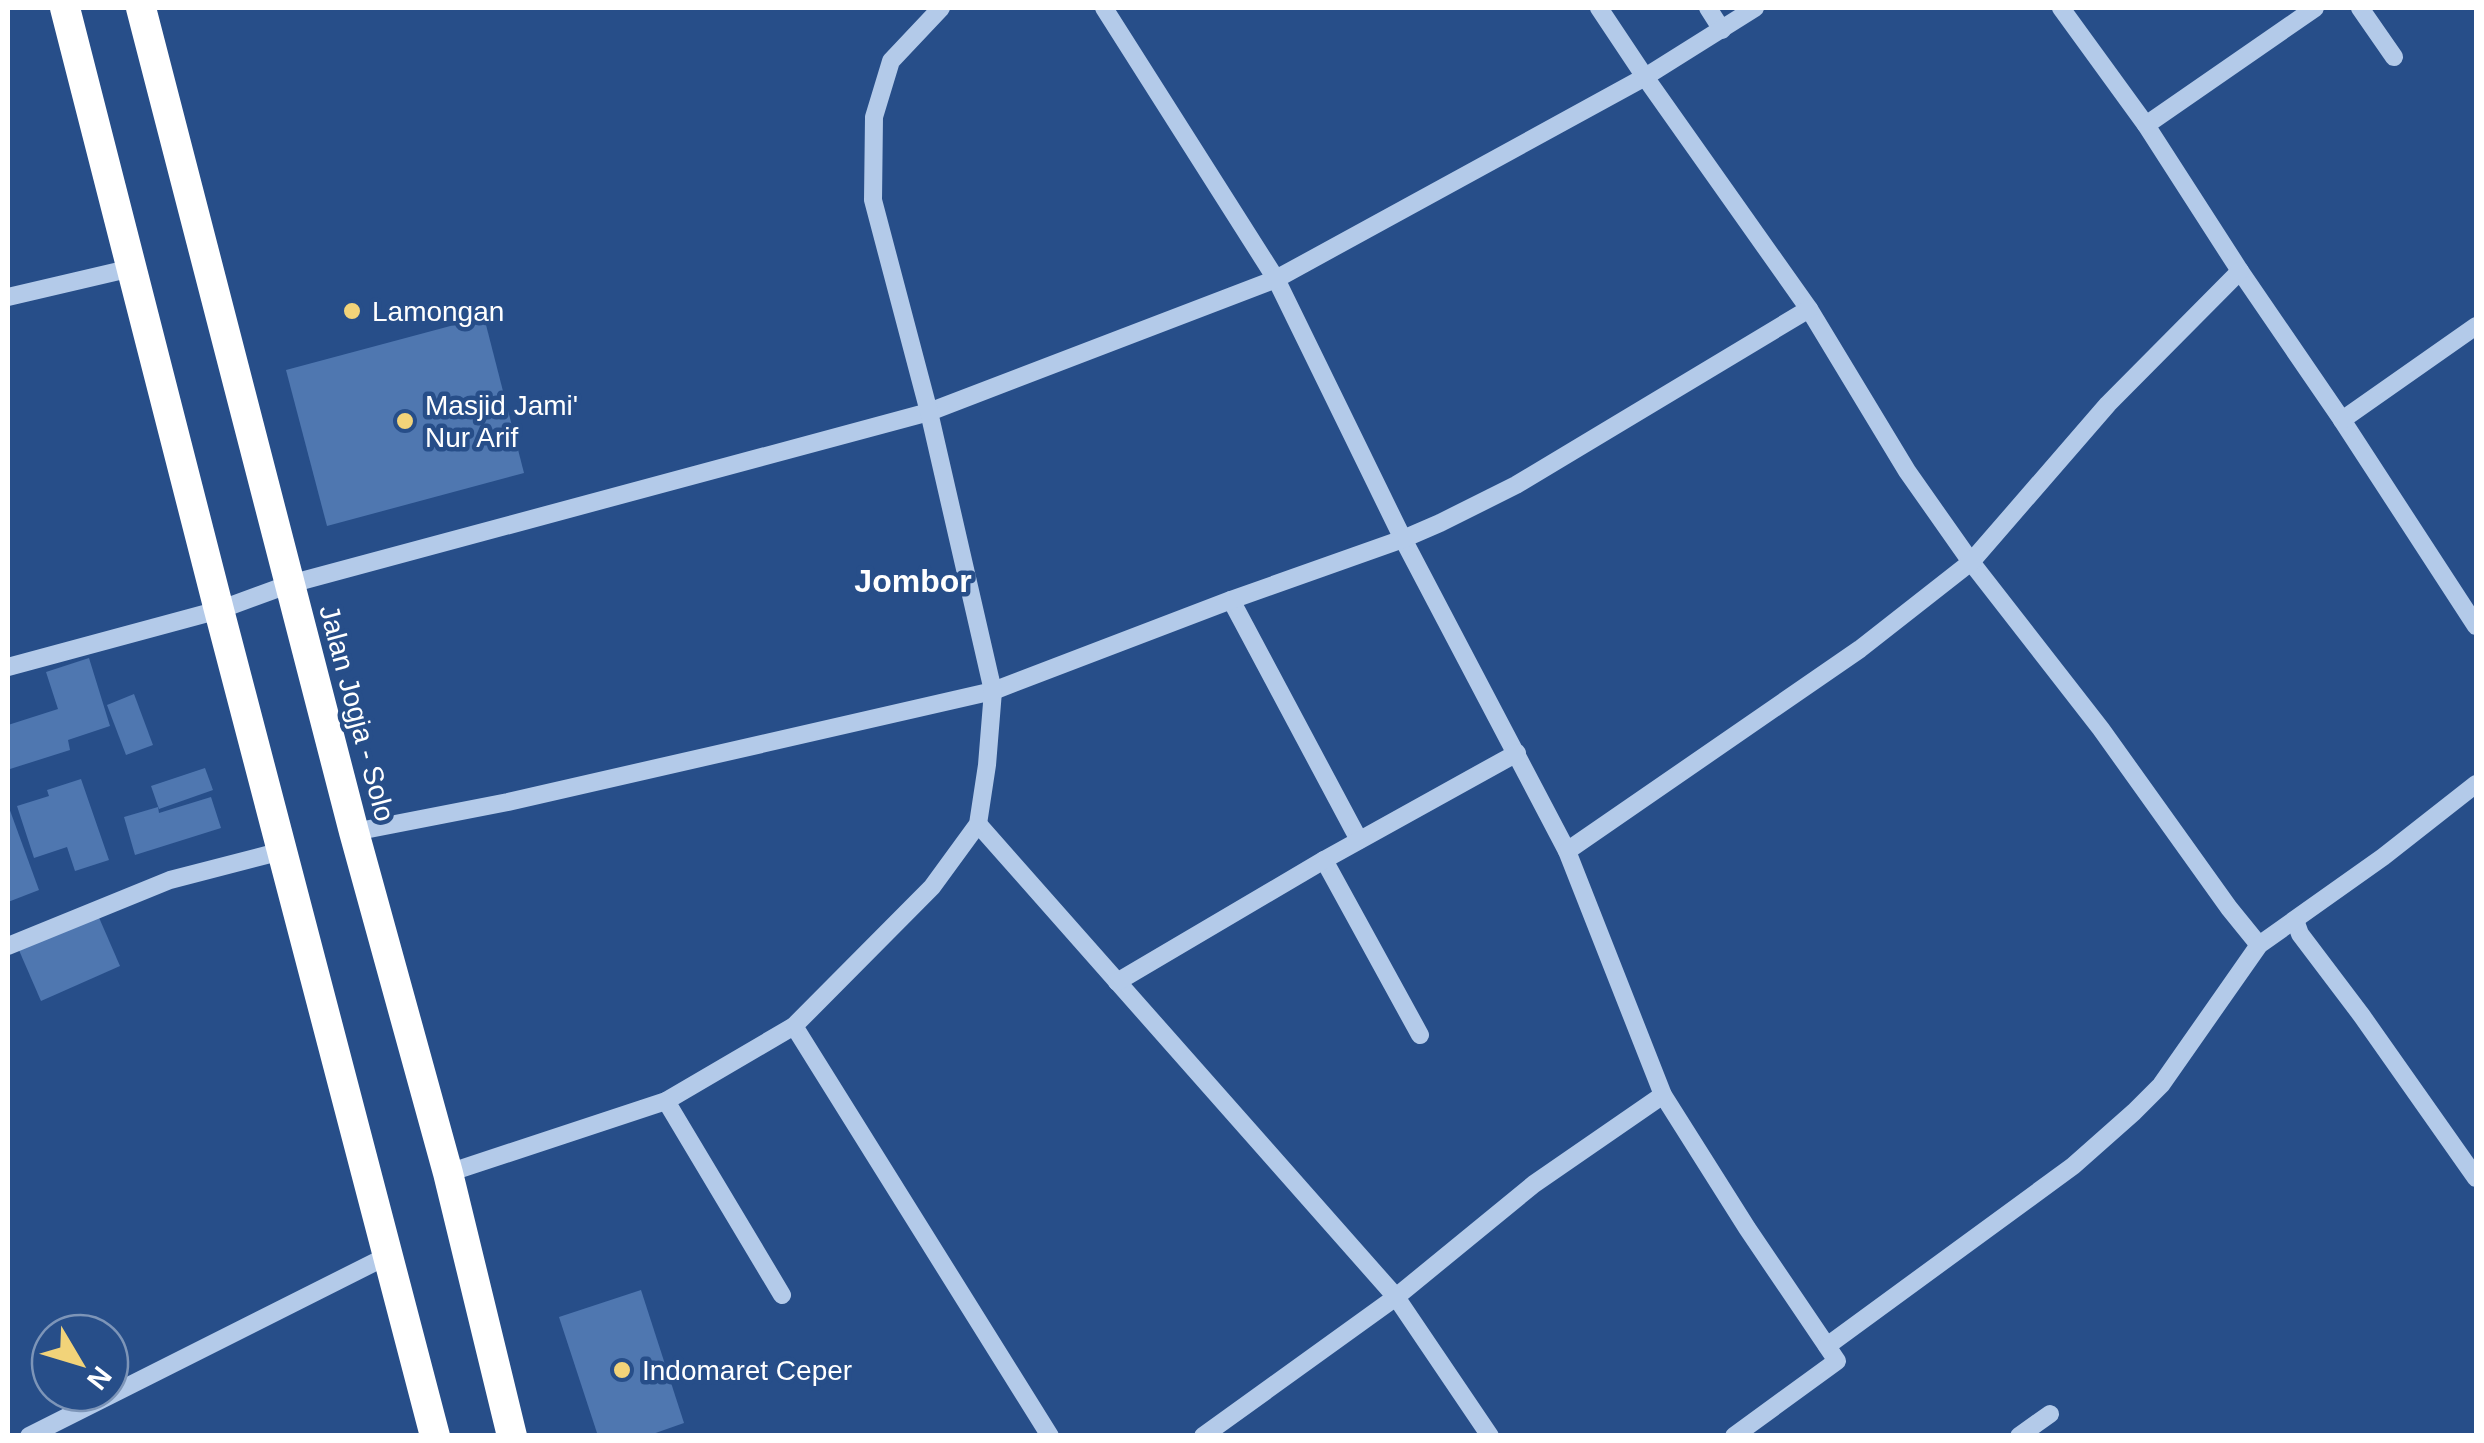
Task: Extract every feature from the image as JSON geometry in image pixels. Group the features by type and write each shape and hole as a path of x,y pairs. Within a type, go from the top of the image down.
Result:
{"highway":[{"path":"65,8 434,1436"},
{"name":"Jalan Jogja - Solo","path":"141,8 354,832 448,1173 512,1436"}],"street":[{"path":"448,1173 666,1101 794,1026 932,886 978,824 988,765 993,692 929,412 873,200 874,117 890,61 941,8"},
{"path":"1104,8 1276,279 1404,539 1567,851 1663,1095 1838,1362 1734,1436"},
{"path":"1599,8 1809,309 1907,471 1971,562 2101,729 2259,945"},
{"path":"1708,8 1722,30"},
{"path":"8,667 219,610 290,584 929,412 1276,279 1645,76 1755,8"},
{"path":"2062,8 2146,126 2476,626"},
{"path":"2146,126 2316,8"},
{"path":"2360,8 2394,56"},
{"path":"8,297 132,268"},
{"path":"1567,851 1860,648 1971,562 2108,404 2240,271"},
{"path":"354,832 528,798 993,692 1231,600 1404,539 1516,485 1809,309"},
{"path":"2342,420 2476,326"},
{"path":"1231,600 1359,840"},
{"path":"1117,982 1359,840 1517,754"},
{"path":"1827,1346 2073,1166 2161,1084 2259,945 2476,784"},
{"path":"978,824 1396,1297 1490,1436"},
{"path":"8,946 170,880 282,851"},
{"path":"1324,860 1420,1035"},
{"path":"2295,920 2300,934 2476,1178"},
{"path":"794,1026 1050,1436"},
{"path":"1203,1436 1396,1297 1534,1184 1663,1095"},
{"path":"666,1101 782,1295"},
{"path":"29,1436 387,1256"},
{"path":"2019,1436 2050,1414"}],"building":[{"name":"Masjid Jami' Nur Arif","path":"484,317 524,473 327,526 286,370"},
{"path":"89,658 110,726 68,740 70,750 10,769 8,725 58,709 46,672"},
{"path":"134,694 153,745 126,755 107,705"},
{"path":"205,768 213,790 159,809 151,786"},
{"path":"81,779 109,860 75,871 67,847 34,858 17,806 49,796 47,790"},
{"path":"211,797 221,828 135,855 124,817 158,807 159,813"},
{"path":"8,805 39,890 8,902"},
{"path":"97,913 120,966 41,1001 18,948"},
{"name":"Indomaret Ceper","path":"641,1290 684,1423 647,1436 598,1436 559,1317"}],"place":[{"name":"Lamongan","path":"352,311"},
{"name":"Masjid Jami' Nur Arif","path":"405,421"},
{"name":"Indomaret Ceper","path":"622,1370"}],"district":[{"name":"Jombor","path":"913,581"}]}
